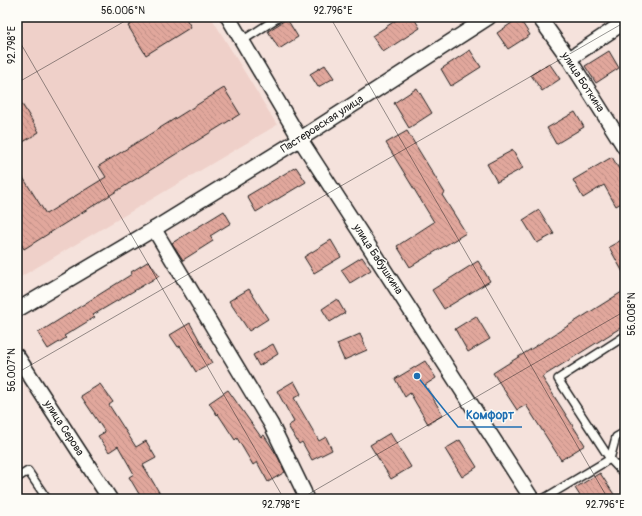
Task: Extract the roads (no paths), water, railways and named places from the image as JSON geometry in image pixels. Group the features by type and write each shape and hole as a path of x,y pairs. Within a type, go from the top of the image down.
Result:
{"street":[{"name":"улица Бабушкина","path":"228,17 300,139 532,499"},
{"name":"Пастеровская улица","path":"17,310 154,229 300,139 489,17"},
{"name":"улица Боткина","path":"539,17 569,59 625,148"},
{"path":"569,59 620,25 625,25"},
{"path":"154,229 272,424 306,499"},
{"name":"улица Серова","path":"17,356 110,499"}],"lane":[{"path":"242,41 279,17"},
{"path":"625,336 558,379 610,459 625,475"},
{"path":"543,499 610,459 616,437 625,432"},
{"path":"17,478 28,471 47,499"}],"place":[{"name":"Комфорт","path":"417,376"}]}
